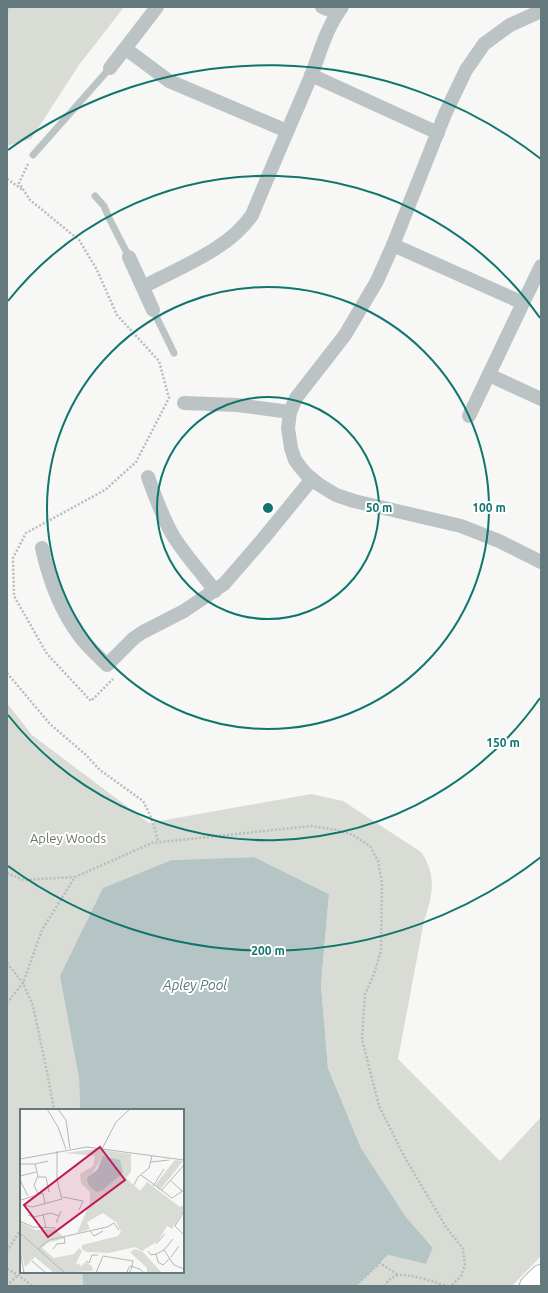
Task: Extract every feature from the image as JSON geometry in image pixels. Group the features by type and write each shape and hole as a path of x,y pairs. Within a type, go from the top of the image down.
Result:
{"main road":[{"path":"531,1286 541,1276"}],"street":[{"path":"110,68 157,7"},
{"path":"143,287 215,249 244,226 252,215 311,75 328,29 340,10 322,7"},
{"path":"541,11 510,25 484,44 466,70 445,114 393,245 377,281 356,317 332,353 296,398 290,412 288,428 291,448 295,460 306,474 325,488 345,498 439,520 475,531 541,562"},
{"path":"126,49 169,81 287,131"},
{"path":"311,75 438,133"},
{"path":"393,245 523,303"},
{"path":"129,258 153,310"},
{"path":"469,416 541,266"},
{"path":"489,375 541,399"},
{"path":"184,403 238,405 290,412"},
{"path":"148,477 162,514 173,535 215,590"},
{"path":"42,548 53,588 67,615 84,641 107,665 134,638 184,611 224,584 312,479"}],"lane":[{"path":"33,155 110,68"},
{"path":"96,196 104,206 108,218 129,258"},
{"path":"153,310 174,352"}],"path":[{"path":"7,11 10,7"},
{"path":"33,155 19,183 30,200 79,240 96,268 117,315 159,361 169,398 136,462 105,490 26,533 13,558 14,596 47,654 91,701 117,675"},
{"path":"7,179 24,191"},
{"path":"7,673 50,724 86,755 100,770 143,801 155,829 158,842"},
{"path":"7,873 24,880 75,877 152,843 311,826 337,830 353,835 370,846 378,861 382,883 381,951 374,974 365,994 362,1039 379,1106 403,1154 446,1227 463,1249 465,1265 461,1276 451,1286"},
{"path":"7,1003 23,983 42,930 75,877"},
{"path":"7,963 23,983 33,1006 54,1109"},
{"path":"7,1251 20,1231"},
{"path":"356,1286 380,1263 399,1275"},
{"path":"7,1269 18,1275 32,1286"},
{"path":"7,1286 18,1275"},
{"path":"384,1286 391,1278 399,1275 411,1276 446,1286"}],"green space":[{"path":"7,7 124,7 79,65 31,139 7,146"},
{"name":"Apley Woods","path":"7,703 32,735 149,823 311,794 343,801 421,852 426,861 431,877 431,894 424,921 398,1059 500,1161 541,1117 541,1256 512,1286 356,1286 388,1255 426,1264 433,1248 406,1217 361,1148 328,1068 321,985 329,894 254,857 172,860 79,1078 80,1109 20,1109 20,1273 82,1273 83,1286 7,1286"}],"water":[{"name":"Apley Pool","path":"254,857 329,894 321,985 328,1068 361,1148 406,1217 433,1248 426,1264 388,1255 356,1286 83,1286 82,1273 184,1273 184,1109 80,1109 79,1078 60,976 103,888 172,860"}]}
